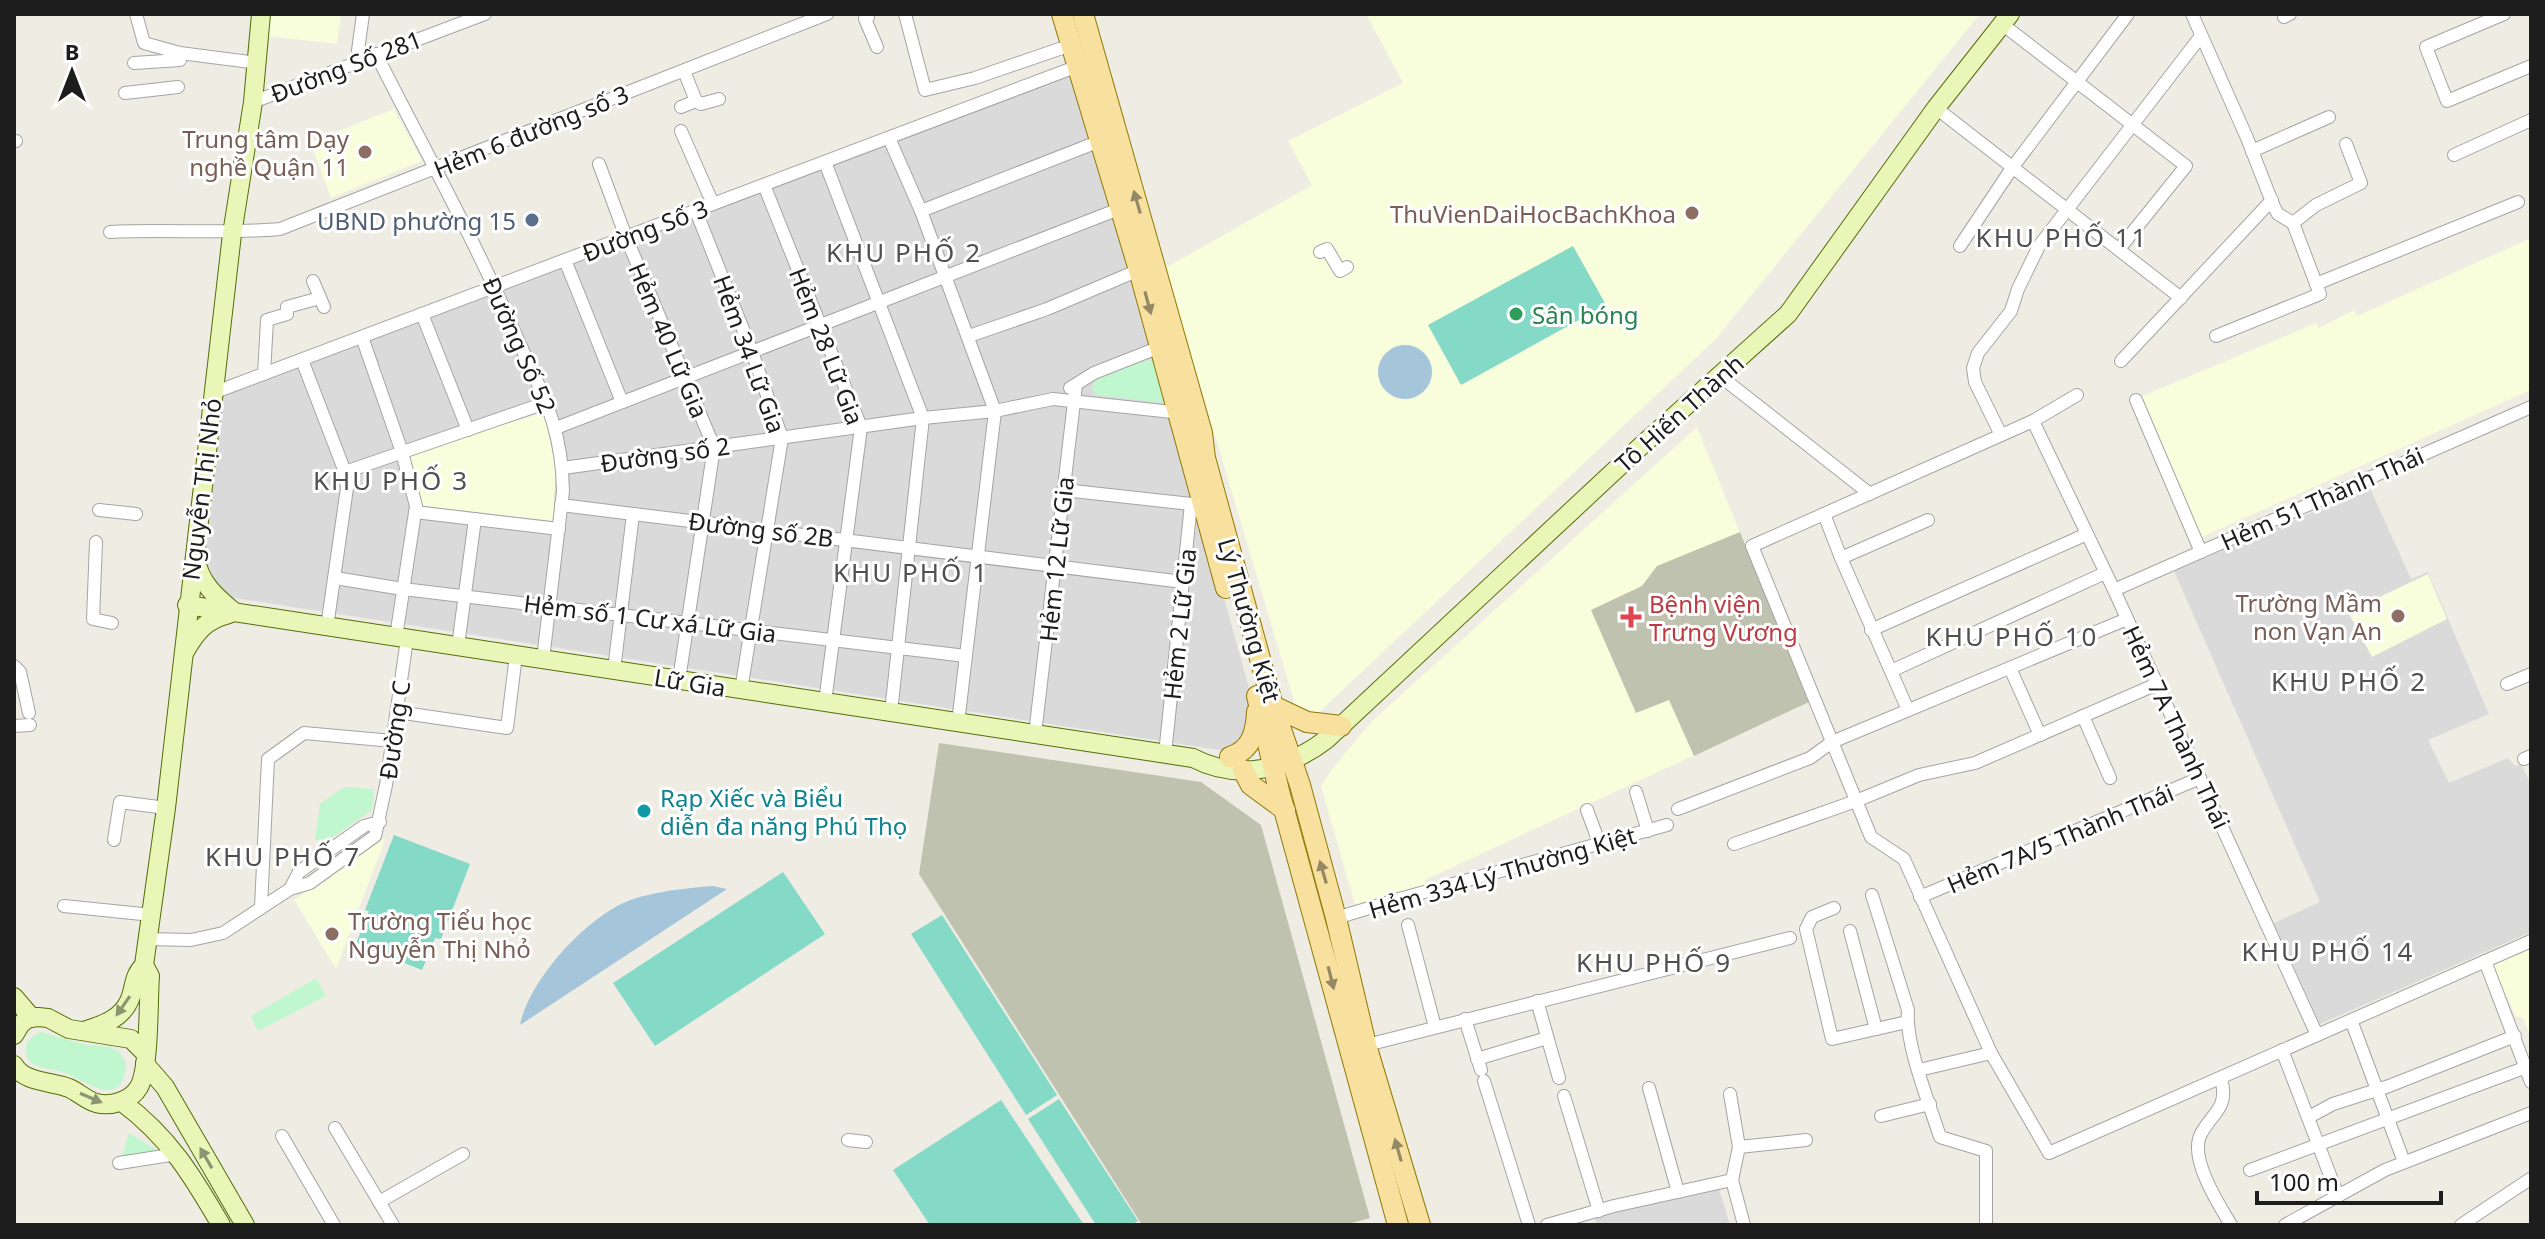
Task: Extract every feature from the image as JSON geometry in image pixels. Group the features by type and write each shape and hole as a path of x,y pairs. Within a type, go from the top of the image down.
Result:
{"main road":[{"name":"Nguyễn Thị Nhỏ","path":"84,1031 119,1015 129,1001 136,973 144,965 166,808 232,234 258,63 261,14"},
{"name":"Lý Thường Kiệt","path":"1062,14 1119,209 1168,344"},
{"name":"Lý Thường Kiệt","path":"1083,14 1187,414 1205,458 1265,701 1260,765 1336,918 1358,1048 1398,1225"},
{"name":"Tô Hiến Thành","path":"1260,765 1315,748 1341,726 1640,447 1788,314 1936,108 2006,19"},
{"name":"Lý Thường Kiệt","path":"1187,414 1196,503 1265,701"},
{"path":"194,550 198,572 220,600 236,613"},
{"name":"Lữ Gia","path":"187,605 1193,758 1210,767 1260,765"},
{"path":"181,660 195,634 206,623 236,613"},
{"path":"1285,810 1251,785 1260,765 1241,753 1253,738 1265,701 1307,722 1341,726"},
{"name":"Lý Thường Kiệt","path":"1260,765 1285,810 1358,1048 1420,1225"},
{"name":"Nguyễn Thị Nhỏ","path":"144,965 150,976 145,1058"},
{"path":"14,997 32,1018"},
{"path":"14,1035 20,1025 32,1018 48,1018 69,1029 131,1039 165,1087 245,1225"},
{"path":"14,1065 18,1071 41,1082 61,1085 97,1103 122,1102 140,1086 145,1058"},
{"path":"14,1087 41,1082"},
{"path":"122,1102 149,1124 177,1154 221,1225"}],"street":[{"path":"136,14 144,43 180,53 258,63"},
{"path":"356,65 363,14"},
{"name":"Đường Số 281","path":"253,102 356,65 466,18 485,14"},
{"name":"Hẻm 6 đường số 3","path":"110,232 166,229 232,234 280,229 827,14"},
{"path":"867,14 865,19 877,47"},
{"path":"905,14 925,90 975,78 1071,45"},
{"path":"1960,246 2012,168 2128,14"},
{"path":"2192,14 2278,214 2293,223 2318,289"},
{"path":"2504,14 2426,47 2447,101 2531,66"},
{"path":"2006,19 2075,83 2186,166 2119,249"},
{"path":"2001,435 1975,382 1975,361 2005,321 2039,246 2201,36"},
{"name":"Đường Số 52","path":"376,54 495,287 548,402 556,428 563,468 561,505 543,659"},
{"path":"134,63 180,60"},
{"name":"Đường Số 3","path":"213,393 1078,66"},
{"path":"684,71 696,101 701,104 719,99"},
{"path":"125,93 178,87"},
{"path":"681,107 696,101"},
{"path":"1936,108 2181,298"},
{"path":"2252,151 2329,117"},
{"path":"2454,155 2531,120"},
{"path":"681,131 713,204"},
{"path":"889,138 921,211 995,411 958,723"},
{"path":"921,211 1100,141"},
{"path":"2293,223 2316,205 2361,183 2346,144"},
{"path":"825,162 923,418 891,712"},
{"name":"Hẻm 40 Lữ Gia","path":"599,164 626,237 714,447 679,680"},
{"name":"Hẻm 28 Lữ Gia","path":"764,185 861,427 825,702"},
{"path":"2121,361 2272,200"},
{"path":"2216,336 2518,202"},
{"path":"556,428 1119,209"},
{"name":"Hẻm 34 Lữ Gia","path":"696,211 752,352 782,438 741,690"},
{"path":"1320,252 1327,249 1340,271 1347,267"},
{"path":"565,260 622,402"},
{"path":"969,336 1047,309 1139,270"},
{"path":"264,374 267,320 287,314 287,307 322,302 313,281"},
{"path":"422,314 468,430"},
{"name":"Đường C","path":"148,939 191,940 223,933 290,889 310,883 375,836 380,822 397,712 403,589 416,506 402,452 362,337"},
{"path":"1053,399 1094,373 1168,344"},
{"path":"302,360 345,472 347,488 327,627"},
{"path":"1720,376 1870,494"},
{"name":"Hẻm 12 Lữ Gia","path":"1035,734 1076,385"},
{"path":"2077,395 2033,421 1752,546 1871,837 1904,859 1991,1053 2049,1153 2531,941"},
{"path":"1053,399 1187,414"},
{"name":"Đường số 2","path":"563,468 923,418 995,411 1053,399"},
{"path":"2136,400 2201,552"},
{"path":"345,472 548,402"},
{"name":"Hẻm 51 Thành Thái","path":"2114,590 2531,407"},
{"name":"Hẻm 7A Thành Thái","path":"2033,421 2114,590 2317,1035"},
{"path":"1064,490 1196,503"},
{"name":"Hẻm 2 Lữ Gia","path":"1165,754 1183,582 1196,503"},
{"name":"Đường số 2B","path":"561,505 1183,582"},
{"path":"99,510 136,514"},
{"path":"415,512 559,529"},
{"path":"614,670 633,514"},
{"path":"1824,514 1871,630 1908,710"},
{"path":"458,646 475,519"},
{"path":"1841,558 1928,520"},
{"path":"1871,630 2087,534"},
{"path":"96,542 93,619 112,623"},
{"path":"1891,671 2105,573"},
{"name":"Hẻm số 1 Cư xá Lữ Gia","path":"335,578 403,589 966,656"},
{"path":"1678,809 1810,758 1832,742 2127,619"},
{"path":"397,712 507,728 516,655"},
{"path":"14,666 20,672 30,719 14,726"},
{"path":"2010,668 2040,735"},
{"path":"2507,684 2531,674"},
{"path":"1734,844 1919,775 1975,763 2157,684"},
{"path":"2083,716 2110,778"},
{"path":"261,907 268,759 304,733 393,741"},
{"name":"Hẻm 7A/5 Thành Thái","path":"1920,897 2200,778"},
{"path":"1636,792 1648,831"},
{"path":"114,840 120,802 166,808"},
{"path":"1587,810 1600,845"},
{"name":"Hẻm 334 Lý Thường Kiệt","path":"1336,918 1667,825"},
{"path":"1872,895 1908,1010 1907,1022 1919,1070 1940,1137 1986,1151 1986,1225"},
{"path":"64,906 152,915"},
{"path":"1834,908 1812,917 1806,929 1832,1039 1907,1022"},
{"path":"1408,925 1435,1027"},
{"path":"1850,931 1876,1029"},
{"path":"1358,1048 1790,938"},
{"path":"2485,961 2531,1082"},
{"path":"1537,1001 1559,1078"},
{"path":"1465,1019 1529,1225"},
{"path":"2351,1020 2404,1162"},
{"path":"2309,1117 2333,1104 2515,1036"},
{"path":"1481,1070 1547,1038"},
{"path":"2282,1050 2338,1196"},
{"path":"1919,1070 1991,1053"},
{"path":"2250,1170 2524,1068"},
{"path":"2221,1079 2225,1092 2215,1118 2199,1137 2200,1162 2211,1190 2231,1225"},
{"path":"1649,1088 1678,1192"},
{"path":"1730,1094 1739,1147 1732,1180 1744,1225"},
{"path":"1564,1096 1599,1211"},
{"path":"1881,1116 1930,1104"},
{"path":"2285,1225 2307,1220 2338,1196 2404,1162 2531,1113"},
{"path":"335,1128 393,1225"},
{"path":"282,1136 334,1225"},
{"path":"848,1140 866,1142"},
{"path":"1739,1147 1806,1140"},
{"path":"119,1163 177,1154"},
{"path":"379,1202 463,1154"},
{"path":"2461,1225 2530,1179"},
{"path":"1547,1225 1732,1180"}],"shaded area":[{"path":"269,14 341,14 337,44 267,36"},
{"path":"1366,14 1980,14 1715,340 1316,715 1297,711 1165,268 1312,185 1288,141 1403,83"},
{"path":"1077,69 1259,724 1232,752 209,594 197,579 220,393"},
{"name":"Trung tâm Dạy nghề Quận 11","path":"394,109 422,161 331,198 310,142"},
{"path":"2531,238 2531,390 2200,538 2138,398 2316,323 2319,328 2354,310 2357,316"},
{"path":"1573,246 1606,305 1461,385 1428,325"},
{"path":"1405,345 1424,353 1432,372 1424,391 1405,399 1386,391 1378,372 1386,353"},
{"path":"544,412 556,469 553,521 423,506 409,453"},
{"name":"Bệnh viện Trưng Vương","path":"1697,427 1809,702 1425,880 1427,887 1356,909 1321,786 1332,769 1372,721"},
{"path":"2370,488 2411,579 2428,572 2489,714 2428,740 2449,783 2508,758 2515,766 2521,764 2531,785 2531,932 2320,1024 2274,923 2320,902 2174,571"},
{"path":"1740,532 1809,702 1694,756 1669,700 1636,713 1591,610 1642,586 1657,566"},
{"name":"Trường Mầm non Vạn An","path":"2428,574 2447,619 2372,657 2348,612"},
{"path":"939,743 1201,782 1261,825 1370,1218 1344,1225 1142,1225 919,874"},
{"path":"394,835 470,864 441,939 435,938 422,970 356,944 369,911 365,910"},
{"name":"Trường Tiểu học Nguyễn Thị Nhỏ","path":"386,837 336,969 294,900"},
{"path":"783,872 825,934 655,1046 613,983"},
{"path":"713,886 727,889 520,1025 535,988 548,969 580,933 598,919 616,907 643,896"},
{"path":"942,915 1057,1095 1026,1115 911,934"},
{"path":"2531,948 2531,1037 2522,1017 2516,1017 2493,965"},
{"path":"1059,1099 1138,1221 1131,1225 1096,1225 1028,1119"},
{"path":"1001,1100 1084,1225 930,1225 893,1170"},
{"path":"1719,1189 1730,1225 1597,1225 1594,1215"}],"green space":[{"path":"1147,359 1156,364 1163,403 1095,395 1092,388 1095,380"},
{"path":"344,787 374,789 372,810 327,841 315,840 320,804"},
{"path":"316,978 326,996 258,1031 251,1016"},
{"path":"40,1032 87,1045 110,1047 120,1053 126,1063 119,1086 104,1090 66,1073 35,1065 27,1057 27,1044"},
{"path":"129,1133 163,1154 122,1157"}],"place":[{"name":"Trung tâm Dạy nghề Quận 11","path":"365,152"},
{"name":"ThuVienDaiHocBachKhoa","path":"1692,213"},
{"name":"UBND phường 15","path":"532,220"},
{"name":"Sân bóng","path":"1516,314"},
{"name":"Trường Mầm non Vạn An","path":"2398,616"},
{"name":"Bệnh viện Trưng Vương","path":"1631,617"},
{"name":"Rạp Xiếc và Biểu diễn đa năng Phú Thọ","path":"644,811"},
{"name":"Trường Tiểu học Nguyễn Thị Nhỏ","path":"332,934"}],"district":[{"name":"KHU PHỐ 11","path":"2062,237"},
{"name":"KHU PHỐ 2","path":"904,252"},
{"name":"KHU PHỐ 3","path":"391,480"},
{"name":"KHU PHỐ 1","path":"911,572"},
{"name":"KHU PHỐ 10","path":"2012,636"},
{"name":"KHU PHỐ 2","path":"2349,681"},
{"name":"KHU PHỐ 7","path":"283,856"},
{"name":"KHU PHỐ 14","path":"2328,951"},
{"name":"KHU PHỐ 9","path":"1654,962"}]}
